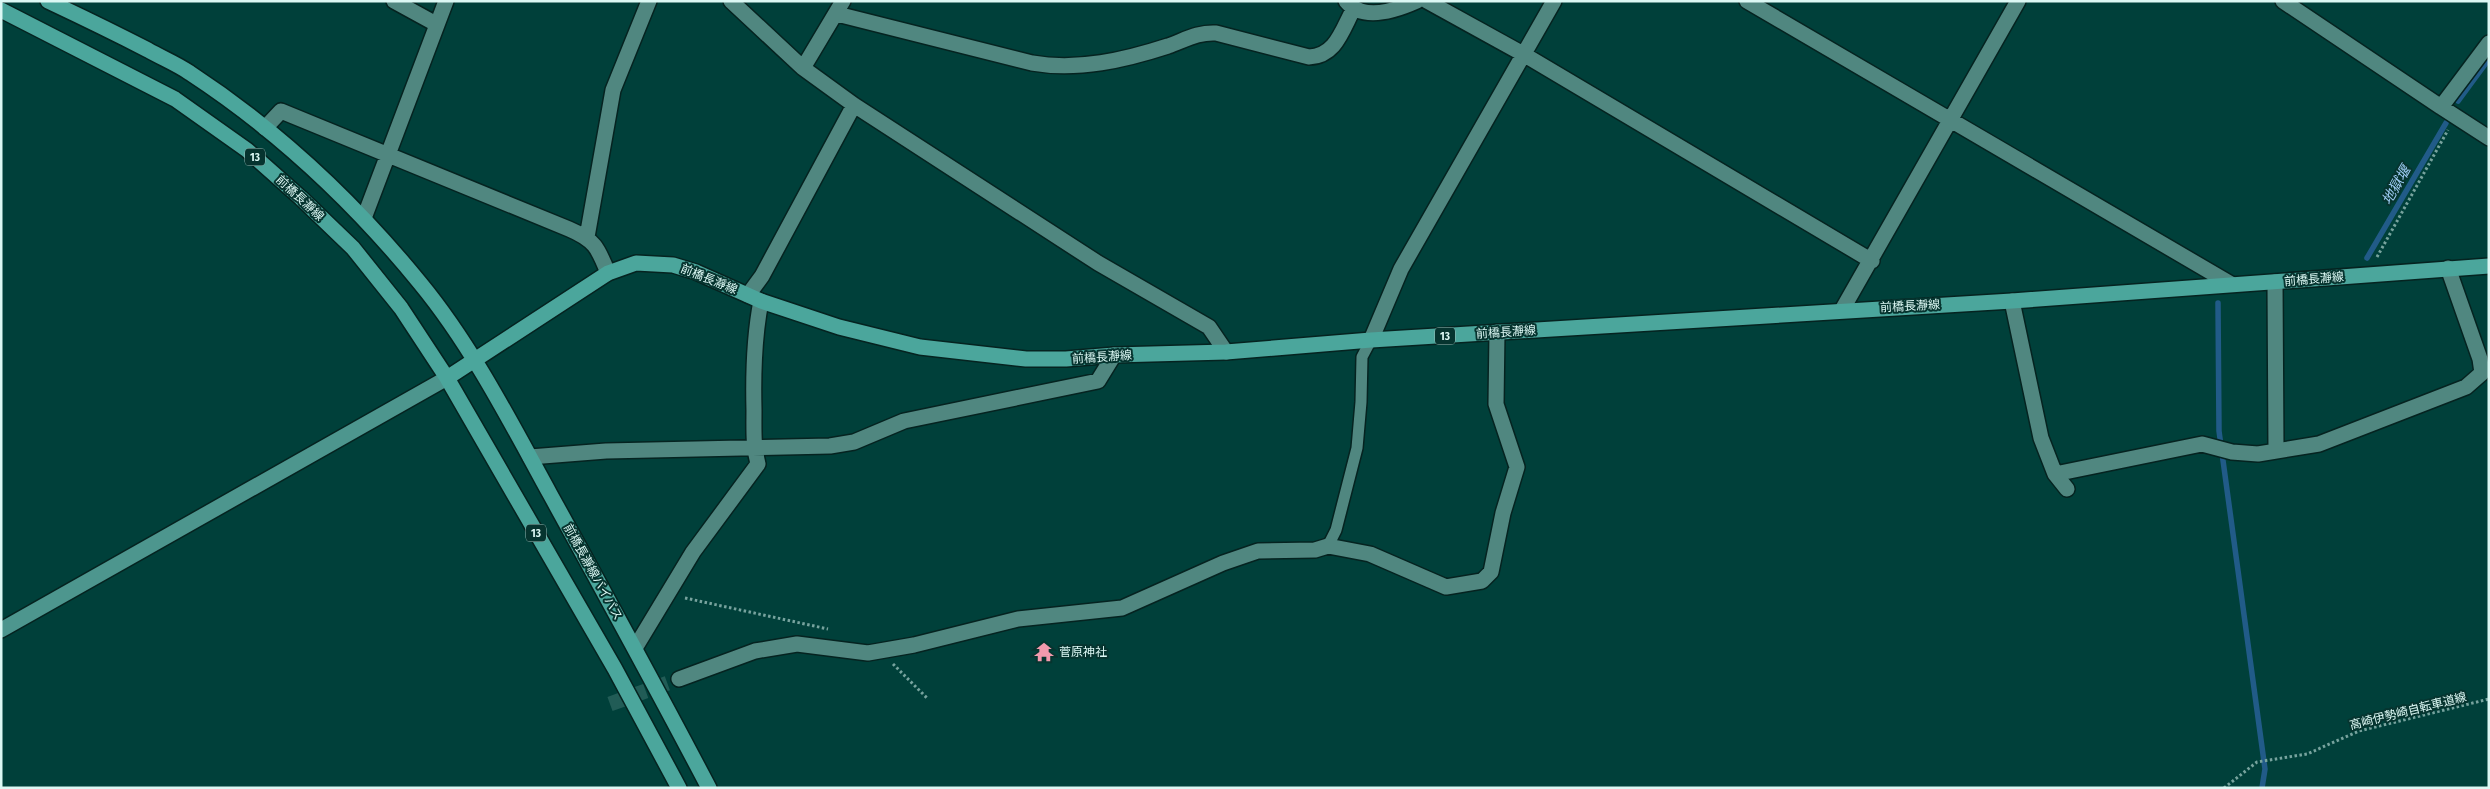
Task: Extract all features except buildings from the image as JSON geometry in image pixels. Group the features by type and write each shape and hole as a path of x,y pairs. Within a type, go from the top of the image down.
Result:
{"main road":[{"name":"13","path":"48,1 96,23 189,72 265,128 316,172 364,218 421,285 473,359"},
{"name":"前橋長瀞線","path":"1,10 175,99 246,150 301,198 353,248 400,308 447,378 473,359 608,273 636,263 673,265 696,272 754,298 839,327 920,347 1026,359 1226,352 1371,340 2012,300 2489,266"},
{"name":"前橋長瀞線バイパス","path":"473,359 530,457 635,648 709,788"},
{"name":"13","path":"447,378 614,669 679,788"}],"street":[{"path":"394,1 436,24"},
{"path":"364,218 386,155 446,1"},
{"path":"587,237 613,90 649,1"},
{"path":"731,1 804,68 854,105 1098,263 1210,327 1226,352"},
{"path":"804,68 840,8 1032,63 1053,67 1071,67 1092,65 1169,46 1203,33 1216,33 1309,57 1320,57 1335,43 1350,5 1388,12 1417,1"},
{"path":"1427,1 1523,54 1872,261"},
{"path":"1371,340 1401,269 1554,1"},
{"path":"1747,1 2231,284"},
{"path":"1842,310 1872,261 2018,1"},
{"path":"2283,1 2489,138"},
{"path":"2442,107 2489,43"},
{"path":"635,648 693,552 758,464 753,447 754,298 762,276 854,105"},
{"path":"265,128 280,111 587,237 598,248 608,273"},
{"path":"2055,474 2202,444 2212,445 2232,452 2258,454 2319,444 2466,387 2485,372 2448,268"},
{"path":"2275,282 2276,451"},
{"path":"2012,300 2034,414 2047,458 2055,474 2067,489"},
{"path":"679,679 755,650 797,644 868,653 914,645 1018,619 1122,608 1223,563 1258,551 1315,550 1328,546 1370,554 1446,587 1482,581 1491,572 1503,513 1517,467 1496,404 1497,332"},
{"path":"530,457 606,452 753,447 793,448 854,442 904,421 1098,381 1114,355"},
{"path":"1,630 447,378"}],"lane":[{"path":"1328,546 1336,530 1357,448 1362,402 1362,357 1371,340"}],"path":[{"path":"2376,274 2376,258 2456,116"},
{"name":"高崎伊勢崎自転車道線","path":"2224,788 2257,762 2307,754 2359,731 2489,700"}],"waterway":[{"name":"地獄堰","path":"2458,101 2489,59"},
{"name":"地獄堰","path":"2367,258 2446,123"},
{"path":"2218,303 2219,431 2265,769 2262,788"}],"tunnel":[{"path":"610,704 679,679"}],"place":[{"name":"菅原神社","path":"1044,652"}]}
